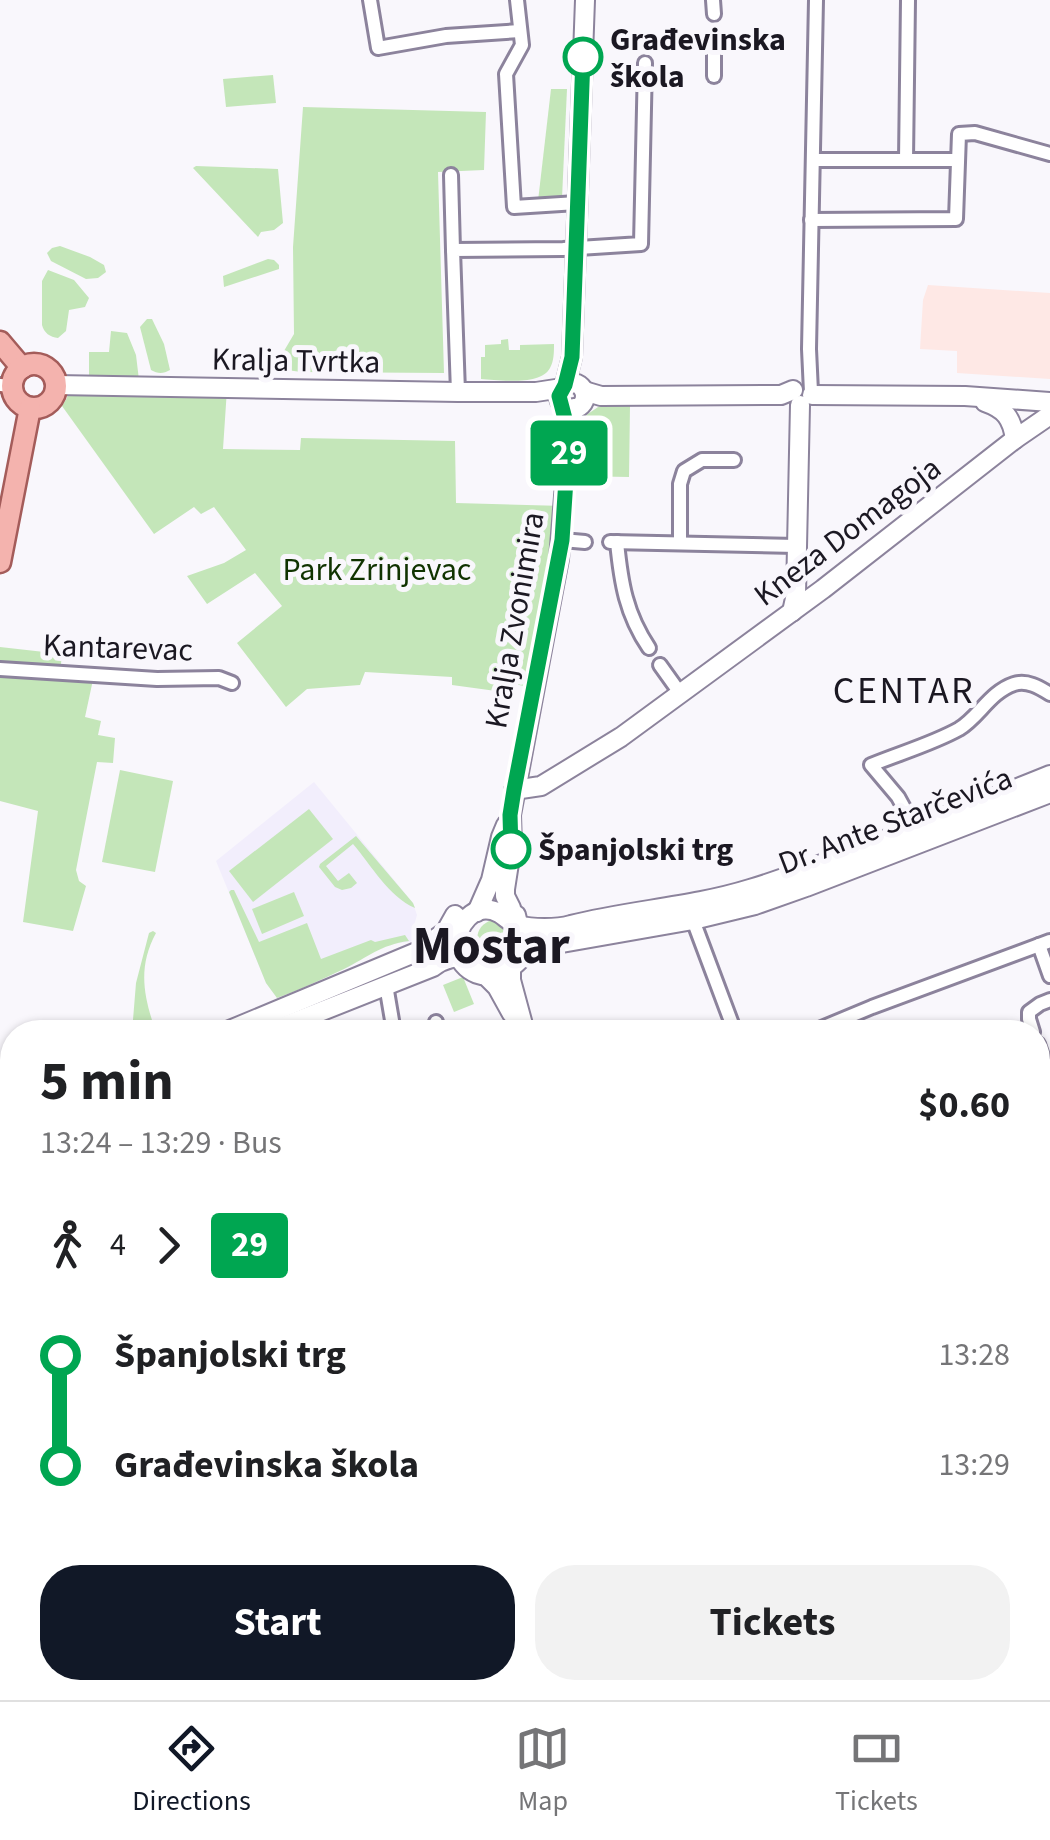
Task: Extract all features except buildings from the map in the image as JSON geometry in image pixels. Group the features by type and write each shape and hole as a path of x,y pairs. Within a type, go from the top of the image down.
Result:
{"main road":[{"name":"Kralja Zvonimira","path":"512,957 515,916 505,896 512,844 510,815 562,540 574,396 575,249 585,0"},
{"path":"0,342 11,380 17,400 30,408 40,407 50,402 56,391 53,375 35,364 11,380"},
{"name":"Kralja Tvrtka","path":"56,385 536,392 574,396 803,393 1050,402"},
{"path":"792,612 796,594 803,393"},
{"path":"965,396 1006,412 1015,439"},
{"path":"0,562 30,408"},
{"name":"Kneza Domagoja","path":"514,790 536,788 621,737 1050,415"},
{"path":"796,566 808,581 830,583"},
{"path":"583,930 748,890 1050,775"},
{"name":"Dr. Ante Starčevića","path":"484,974 496,975 512,957 583,930 694,920 755,905 1050,793"},
{"name":"Kralja Zvonimira","path":"480,906 510,815"},
{"path":"419,951 446,931 458,911 469,903 515,916"},
{"path":"480,906 458,932 456,943 461,962 470,971 484,974 497,987 516,1020"},
{"name":"Dr. Ante Starčevića","path":"515,916 583,930"},
{"path":"254,1020 419,951 435,948 458,932"},
{"path":"299,1020 440,961 461,962 466,957 494,965 512,957 513,990 520,1020"}],"street":[{"path":"370,0 378,48 446,36 520,31"},
{"path":"517,0 522,45 506,74 514,207 577,203"},
{"path":"803,393 809,348 816,0"},
{"path":"906,160 908,0"},
{"path":"714,37 714,76"},
{"path":"454,250 641,244 645,63"},
{"path":"812,220 956,219 959,134 974,134 1050,154"},
{"path":"813,160 958,160"},
{"path":"451,175 458,392"},
{"path":"680,543 680,484 684,471 702,460 734,460"},
{"path":"562,540 585,542"},
{"path":"650,648 630,614 613,542 796,546"},
{"path":"660,665 680,694"},
{"name":"Kantarevac","path":"0,669 219,678 232,683"},
{"name":"Dr. Ante Starčevića","path":"915,828 898,797 872,765 962,728 992,698 1012,685 1035,685 1050,694"},
{"path":"694,920 731,1020"},
{"path":"841,1020 1044,943 1050,976"},
{"path":"386,985 392,1020"},
{"path":"1029,1020 1029,1012 1050,1000"}],"shaded area":[{"path":"928,285 1050,293 1050,379 957,373 957,351 920,349 923,300"},
{"path":"314,782 413,903 417,915 412,933 416,941 377,949 349,967 277,998 266,983 216,861"}],"green space":[{"path":"273,75 276,103 226,107 223,79"},
{"path":"551,89 567,89 562,198 538,201"},
{"path":"303,107 486,112 484,170 438,172 444,373 301,372 287,370 283,365 281,356 294,334 293,247"},
{"path":"193,168 278,169 283,223 258,237"},
{"path":"60,246 90,257 104,265 106,272 98,278 86,279 51,261 47,253"},
{"path":"274,260 279,269 224,287 223,276"},
{"path":"48,270 74,280 89,298 85,307 69,310 66,331 58,338 48,334 42,325 42,281"},
{"path":"152,319 164,344 170,370 165,372 151,370 140,327"},
{"path":"111,331 127,333 136,355 139,380 89,380 89,352 109,352"},
{"path":"508,339 509,350 520,350 520,345 554,344 550,368 529,380 481,379 485,345 501,344 501,340"},
{"name":"Park Zrinjevac","path":"69,385 227,389 223,449 300,450 301,438 455,441 456,503 564,506 534,688 499,681 496,691 452,685 452,677 365,672 360,685 307,689 286,707 237,643 282,606 255,573 207,604 187,576 224,563 246,550 214,507 201,514 194,507 154,534 62,406"},
{"path":"601,405 630,406 629,477 572,476 582,418"},
{"path":"0,647 62,654 60,673 94,675 85,717 101,721 98,735 115,738 113,763 97,762 76,870 79,881 86,886 73,931 23,922 38,811 0,801"},
{"path":"120,770 173,781 155,872 102,862"},
{"path":"309,809 333,839 253,902 229,871"},
{"path":"356,836 415,908 389,888 353,844 326,866 338,881 349,873 357,883 342,890 335,887 320,864"},
{"path":"231,890 259,942 307,923 321,959 371,940 405,935 409,941 382,948 277,998 266,983"},
{"path":"294,892 304,916 262,934 252,909"},
{"path":"494,919 518,932 503,954 478,947 480,929"},
{"path":"149,933 156,933 144,971 152,1020 133,1020 136,983"},
{"path":"463,977 474,1004 454,1012 443,985"}],"bus line":[{"name":"29","path":"511,849 514,790 562,540 569,434 559,396 572,357 583,57"}],"place":[{"name":"Građevinska škola","path":"583,57"},
{"name":"Španjolski trg","path":"511,849"}],"district":[{"name":"CENTAR","path":"904,690"},
{"name":"Mostar","path":"491,945"}]}
